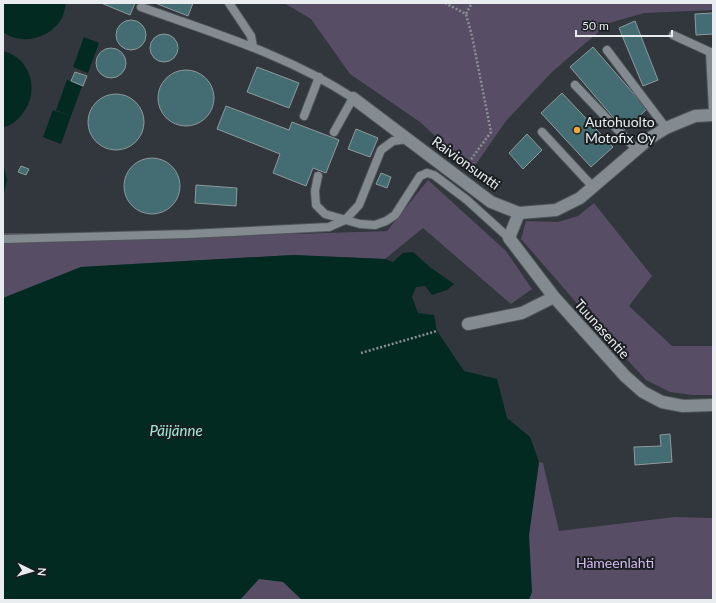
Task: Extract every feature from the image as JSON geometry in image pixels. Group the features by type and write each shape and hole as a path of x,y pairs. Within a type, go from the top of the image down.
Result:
{"street":[{"name":"Raivionsuntti","path":"353,98 492,202 519,213 556,210 580,198 650,138 666,128 695,116 713,114"},
{"path":"519,213 509,238 554,297"},
{"name":"Tuunasentie","path":"468,324 522,313 554,297 624,376 643,392 662,402 684,406 713,405"}],"lane":[{"path":"229,3 251,36 254,47"},
{"path":"140,7 254,47 319,77 353,98 334,132"},
{"path":"673,35 712,52 713,111"},
{"path":"607,50 666,128"},
{"path":"304,116 319,77"},
{"path":"575,85 636,149"},
{"path":"542,132 593,187"},
{"path":"3,240 328,228 345,220 359,205 381,150 393,141 408,139"},
{"path":"318,176 315,191 316,205 325,214 360,224 375,225 386,221 395,215 420,176 427,173 434,175 467,200 509,238"}],"path":[{"path":"445,3 466,14"},
{"path":"459,178 491,132 472,36 466,14 472,3"},
{"path":"361,353 437,331"}],"green space":[{"path":"284,3 713,3 713,10 644,13 609,23 552,72 506,121 472,170 420,122 350,74 311,19"},
{"path":"428,180 506,251 532,289 511,304 423,228 385,259 293,255 81,267 3,298 3,233 296,234 387,231"},
{"path":"594,203 652,276 629,306 672,346 713,346 713,395 693,395 670,392 646,380 608,339 521,239 526,221 558,222 578,216"},
{"name":"Hämeenlahti","path":"539,462 543,463 559,531 675,517 713,518 713,600 132,600 217,529 529,535"}],"water":[{"path":"3,3 66,3 62,18 50,31 35,38 19,39 3,32"},
{"path":"84,37 99,43 88,73 73,67"},
{"path":"3,51 13,55 26,68 30,76 32,86 28,104 23,113 14,122 3,127"},
{"path":"67,80 82,86 71,116 56,110"},
{"path":"53,110 71,116 61,144 43,137"},
{"path":"3,163 7,180 3,197"},
{"name":"Päijänne","path":"413,252 431,268 454,284 447,290 432,295 425,286 416,287 412,297 418,313 434,315 437,331 464,371 497,379 507,418 530,437 539,462 529,535 532,592 529,600 302,600 283,582 259,579 240,600 3,600 3,298 81,267 293,255 385,259 393,262 403,253"}],"building":[{"path":"101,3 135,3 130,15"},
{"path":"155,3 193,3 188,16"},
{"path":"713,13 713,34 696,35 695,14"},
{"path":"131,20 141,25 146,35 141,45 131,50 121,45 116,35 121,25"},
{"path":"635,21 658,80 643,86 619,28"},
{"path":"164,34 170,35 174,38 177,42 177,54 174,58 170,61 164,62 158,61 154,58 151,54 150,48 151,42 154,38 158,35"},
{"path":"593,47 647,109 624,130 570,67"},
{"path":"111,48 121,53 126,63 121,73 111,78 101,73 96,63 101,53"},
{"path":"257,67 299,83 289,108 247,92"},
{"path":"180,70 192,70 202,74 210,82 214,92 214,104 210,114 202,122 192,126 180,126 170,122 162,114 158,104 158,92 162,82 170,74"},
{"path":"75,72 87,76 83,86 71,81"},
{"name":"Autohuolto Motofix Oy","path":"562,93 613,147 591,167 541,113"},
{"path":"110,94 122,94 132,98 140,106 144,116 144,128 140,138 132,146 122,150 110,150 100,146 92,138 88,128 88,116 92,106 100,98"},
{"path":"226,106 289,130 292,122 339,140 326,173 313,168 306,186 273,173 280,154 217,129"},
{"path":"356,129 378,138 370,157 348,149"},
{"path":"527,134 542,150 523,169 509,153"},
{"path":"146,158 158,158 168,162 176,170 180,180 180,192 176,202 168,210 158,214 146,214 136,210 128,202 124,192 124,180 128,170 136,162"},
{"path":"21,166 29,169 26,175 18,172"},
{"path":"381,173 391,177 387,188 376,184"},
{"path":"196,185 237,188 236,206 195,203"},
{"path":"670,434 672,462 635,465 634,447 661,446 660,435"}],"place":[{"name":"Autohuolto Motofix Oy","path":"577,130"}]}
